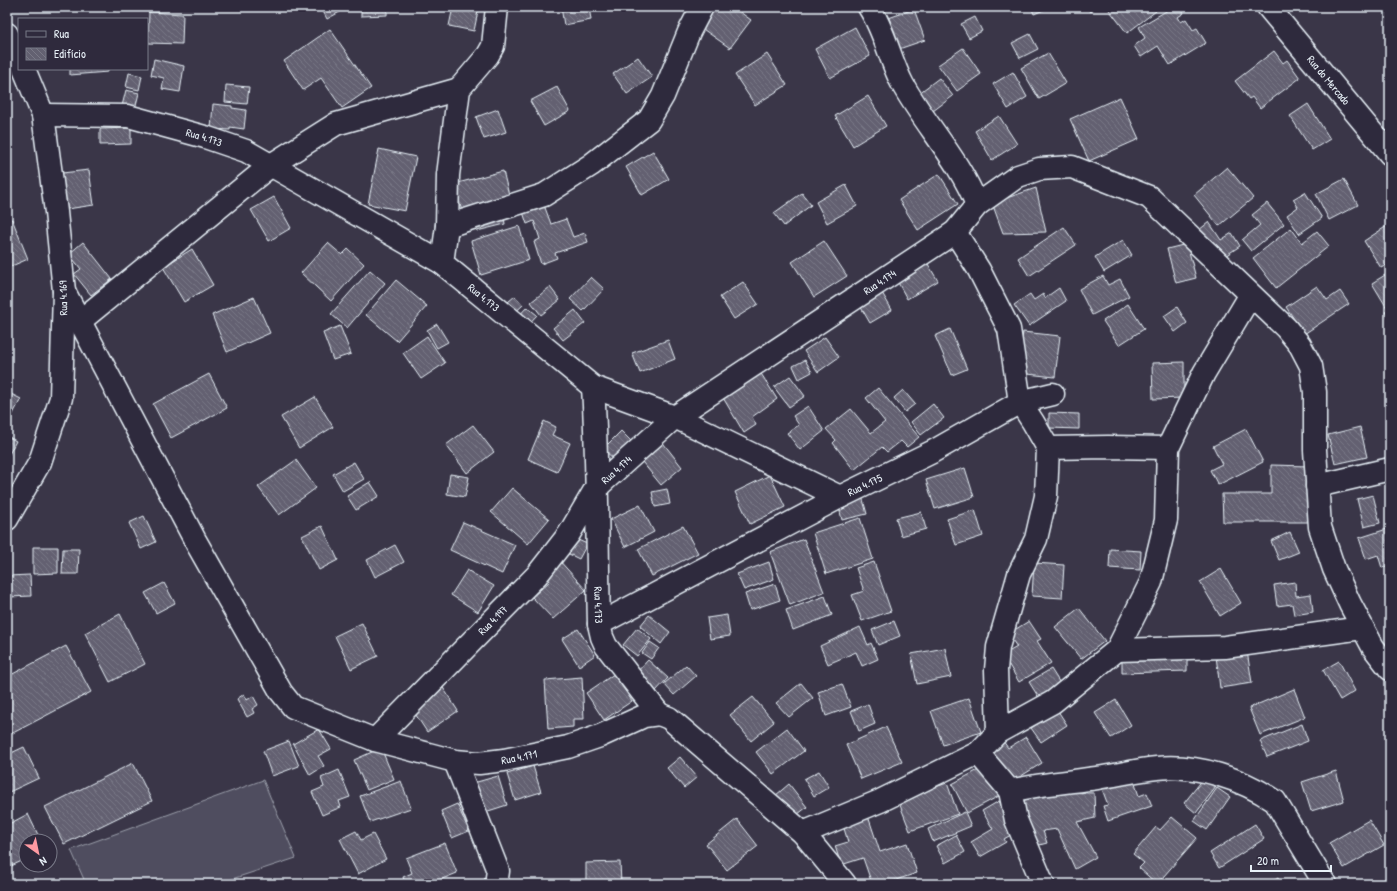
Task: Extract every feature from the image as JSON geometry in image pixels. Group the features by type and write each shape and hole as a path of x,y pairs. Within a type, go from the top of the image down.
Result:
{"street":[{"path":"442,262 448,226 448,175 458,89 493,46 497,7"},
{"path":"448,226 544,195 591,165 649,120 663,96 689,32 702,7"},
{"name":"Rua do Mercado","path":"1268,7 1390,154"},
{"path":"873,8 903,85 952,158 972,193 977,205"},
{"path":"7,34 18,57"},
{"name":"Rua 4.169","path":"7,519 40,462 61,398 64,291 56,212 43,114 24,70"},
{"path":"80,321 271,165 336,124 458,89"},
{"name":"Rua 4.173","path":"43,114 128,116 205,137 246,151 442,262 593,387 597,452 596,488 599,624 606,646 659,714"},
{"name":"Rua 4.174","path":"596,488 676,417 955,232 977,205 1018,176 1039,169 1072,167 1149,197 1250,296 1286,328 1300,345 1311,366 1315,392 1315,450 1320,527 1334,569 1362,628 1390,669"},
{"path":"955,232 979,270 1009,329 1020,402 1034,422 1048,448 1046,496 1036,539 1019,574 998,647 996,670 998,732"},
{"name":"Rua 4.171","path":"64,291 196,542 281,692 293,707 375,740 455,762 479,763 504,760 568,747 600,736 644,716 659,714"},
{"path":"803,833 880,801 978,752 998,732 1053,702 1117,650 1151,582 1166,520 1168,448 1204,374 1250,296"},
{"name":"Rua 4.175","path":"593,387 676,417 840,497 932,452 1020,402 1053,394"},
{"path":"1048,448 1168,448"},
{"path":"1318,486 1390,469"},
{"name":"Rua 4.197","path":"375,740 537,575 569,534 596,488"},
{"path":"599,624 840,497"},
{"path":"1117,650 1225,647 1362,628"},
{"path":"659,714 669,718 803,833 842,882"},
{"path":"978,752 1010,791 1016,820 1043,884"},
{"path":"455,762 498,871 496,884"},
{"path":"1010,791 1034,785 1098,778 1158,768 1209,771 1263,793 1275,801 1325,884"}],"shaded area":[{"path":"263,780 296,858 217,884 86,884 71,850"}],"building":[{"path":"321,7 347,7 347,8 327,19"},
{"path":"361,7 387,7 387,15 361,16"},
{"path":"453,7 478,11 474,31 449,26"},
{"path":"561,7 589,7 591,20 564,25"},
{"path":"710,7 733,7 751,20 730,48 697,25"},
{"path":"1031,7 1051,7 1034,14"},
{"path":"1086,7 1096,7 1090,12"},
{"path":"1107,7 1153,7 1156,11 1127,33"},
{"path":"1173,7 1181,7 1184,13 1178,17 1181,22 1186,19 1193,30 1197,28 1206,43 1170,65 1158,46 1141,57 1134,46 1145,38 1139,27"},
{"path":"914,9 925,40 893,51 883,20"},
{"path":"149,12 183,14 182,44 148,43"},
{"path":"975,17 982,31 969,38 961,24"},
{"path":"855,27 870,56 830,78 815,49"},
{"path":"330,29 371,88 342,108 321,78 303,90 284,61"},
{"path":"1030,34 1038,49 1020,58 1012,43"},
{"path":"963,48 981,74 957,91 938,65"},
{"path":"1274,51 1283,63 1287,60 1300,78 1260,108 1252,97 1249,99 1235,81"},
{"path":"1048,53 1066,83 1039,99 1021,68"},
{"path":"767,54 787,85 755,105 735,75"},
{"path":"638,57 652,77 627,94 613,74"},
{"path":"154,59 184,66 180,92 162,89 164,78 151,75"},
{"path":"70,70 108,70 108,72 70,75"},
{"path":"1013,72 1027,97 1008,109 993,84"},
{"path":"129,73 142,76 139,90 126,87"},
{"path":"939,78 953,96 929,114 915,96"},
{"path":"226,85 249,87 247,104 225,102"},
{"path":"557,87 570,111 544,126 530,101"},
{"path":"126,90 139,93 135,109 122,106"},
{"path":"868,96 886,126 853,146 835,116"},
{"path":"1120,97 1139,139 1089,161 1070,119"},
{"path":"213,104 232,106 232,108 246,110 244,129 230,127 230,130 211,129"},
{"path":"1308,104 1330,139 1312,150 1290,116"},
{"path":"498,109 506,132 484,139 476,117"},
{"path":"999,116 1017,144 992,160 975,131"},
{"path":"131,128 131,144 100,145 100,129"},
{"path":"379,149 416,157 405,211 368,204"},
{"path":"653,151 669,179 642,195 626,167"},
{"path":"1227,167 1253,198 1219,226 1194,195"},
{"path":"89,170 94,205 67,209 62,173"},
{"path":"503,171 510,199 462,211 454,184"},
{"path":"939,174 958,204 918,230 899,200"},
{"path":"1344,179 1358,205 1329,220 1316,194"},
{"path":"846,185 857,206 827,223 816,202"},
{"path":"1036,188 1046,232 1003,233 992,203"},
{"path":"1305,192 1322,218 1299,234 1287,215 1298,207 1293,199"},
{"path":"802,193 811,205 784,226 774,213"},
{"path":"274,197 291,228 269,241 251,210"},
{"path":"1267,203 1284,224 1251,251 1242,240 1260,225 1252,215"},
{"path":"544,205 551,224 566,219 573,237 585,233 588,242 555,253 557,258 541,264 534,242 540,239 534,221 527,224 523,212"},
{"path":"504,217 505,224 477,231 475,223"},
{"path":"12,219 28,259 7,268 7,221"},
{"path":"1209,222 1221,240 1232,233 1240,246 1219,260 1199,230"},
{"path":"1390,224 1390,263 1381,268 1364,241"},
{"path":"519,226 529,260 481,275 471,241"},
{"path":"1064,227 1076,245 1029,276 1018,258"},
{"path":"1291,228 1302,243 1317,231 1329,246 1276,288 1253,258"},
{"path":"1123,240 1132,255 1104,272 1095,257"},
{"path":"824,241 847,276 814,297 792,262"},
{"path":"83,242 112,279 91,295 74,274 81,269 69,254"},
{"path":"328,243 342,255 348,249 364,264 331,301 301,273"},
{"path":"1187,244 1196,278 1176,283 1167,249"},
{"path":"192,249 213,285 184,302 163,267"},
{"path":"925,259 938,281 907,299 895,277"},
{"path":"370,270 385,283 347,328 331,314"},
{"path":"1390,272 1390,305 1387,308 1372,283"},
{"path":"1103,276 1108,285 1120,279 1129,296 1092,315 1079,289"},
{"path":"591,277 604,289 583,311 570,299"},
{"path":"396,280 427,306 397,341 366,315"},
{"path":"743,282 758,304 734,319 720,297"},
{"path":"1317,286 1327,300 1340,291 1349,304 1304,334 1286,307"},
{"path":"550,287 560,300 541,315 531,302"},
{"path":"1059,288 1066,301 1029,326 1014,305 1030,294 1034,300 1043,294 1045,298"},
{"path":"881,291 892,310 870,323 859,304"},
{"path":"515,296 523,305 510,317 502,307"},
{"path":"254,297 270,333 227,352 212,315"},
{"path":"1128,304 1144,329 1119,345 1103,321"},
{"path":"527,307 537,315 524,329 515,320"},
{"path":"1177,307 1187,323 1175,332 1164,316"},
{"path":"1390,309 1390,320 1385,312"},
{"path":"575,310 585,323 563,340 553,328"},
{"path":"437,324 448,342 437,348 427,330"},
{"path":"340,326 351,354 333,360 323,333"},
{"path":"950,329 967,369 952,375 935,336"},
{"path":"1023,332 1060,336 1055,377 1018,373"},
{"path":"427,336 445,363 421,379 403,353"},
{"path":"825,337 839,357 818,372 804,351"},
{"path":"668,340 675,359 640,373 632,353"},
{"path":"805,360 812,372 799,379 793,366"},
{"path":"1184,362 1184,398 1153,399 1152,363"},
{"path":"760,372 777,399 752,417 756,425 744,433 719,391"},
{"path":"209,374 227,408 171,438 153,404"},
{"path":"790,376 805,396 789,407 774,387"},
{"path":"878,388 919,437 907,447 901,441 887,452 882,447 854,470 833,443 836,440 826,429 851,409 871,433 885,422 866,398"},
{"path":"903,390 915,404 905,412 894,398"},
{"path":"7,392 21,399 7,425"},
{"path":"315,397 333,427 299,448 281,417"},
{"path":"933,404 944,418 921,435 911,422"},
{"path":"808,406 824,431 800,450 787,433 799,425 793,416"},
{"path":"1049,413 1079,414 1079,429 1049,428"},
{"path":"544,421 556,427 552,435 570,443 557,472 528,459"},
{"path":"473,425 494,452 467,473 446,445"},
{"path":"1360,427 1367,457 1335,464 1328,435"},
{"path":"1246,429 1263,462 1218,485 1210,470 1222,464 1213,446"},
{"path":"621,431 632,442 615,460 603,449"},
{"path":"7,436 16,441 7,458"},
{"path":"660,439 682,467 661,485 638,457"},
{"path":"296,460 316,488 279,515 258,487"},
{"path":"354,462 364,479 343,491 333,474"},
{"path":"1271,465 1309,466 1308,522 1223,522 1222,494 1271,494"},
{"path":"965,468 974,497 935,509 926,480"},
{"path":"450,474 469,477 465,497 447,494"},
{"path":"770,475 785,507 750,524 735,492"},
{"path":"370,482 379,496 356,510 347,496"},
{"path":"512,488 549,519 528,544 491,512"},
{"path":"667,489 670,504 655,507 652,492"},
{"path":"1373,495 1380,523 1364,527 1357,499"},
{"path":"862,496 867,514 842,520 838,503"},
{"path":"640,505 654,532 625,547 611,519"},
{"path":"975,510 983,536 956,545 947,519"},
{"path":"921,512 926,529 901,536 896,518"},
{"path":"144,516 156,542 141,549 129,523"},
{"path":"860,518 873,559 826,574 813,533"},
{"path":"463,522 515,545 502,574 450,550"},
{"path":"322,526 338,560 319,570 302,536"},
{"path":"683,526 698,553 652,576 638,549"},
{"path":"1390,528 1390,565 1382,568 1378,555 1366,559 1359,538"},
{"path":"1290,532 1299,552 1279,560 1271,541"},
{"path":"569,536 587,544 579,559 561,550"},
{"path":"804,539 824,592 790,605 770,552"},
{"path":"395,545 404,562 375,577 367,560"},
{"path":"33,547 58,547 58,573 33,574"},
{"path":"63,549 79,549 78,574 62,574"},
{"path":"1110,549 1141,551 1140,570 1109,568"},
{"path":"557,558 586,590 553,619 532,597 550,581 542,572"},
{"path":"769,562 774,579 744,590 737,574"},
{"path":"874,562 891,611 862,621 852,595 864,591 856,568"},
{"path":"1034,563 1064,565 1062,598 1032,596"},
{"path":"1221,569 1241,603 1220,616 1200,582"},
{"path":"467,570 494,586 478,612 451,595"},
{"path":"30,575 31,596 9,597 8,576"},
{"path":"1295,582 1296,596 1311,594 1313,612 1294,615 1292,604 1277,606 1274,585"},
{"path":"164,583 175,603 156,613 145,593"},
{"path":"775,584 780,600 750,610 745,594"},
{"path":"825,596 832,615 793,630 786,610"},
{"path":"1079,608 1105,641 1081,659 1055,627"},
{"path":"120,614 145,664 110,682 85,633"},
{"path":"649,615 670,632 661,644 640,626"},
{"path":"727,615 730,636 710,639 707,618"},
{"path":"894,621 900,636 878,645 872,630"},
{"path":"1029,621 1041,639 1037,641 1051,663 1019,682 1003,655 1017,647 1008,634"},
{"path":"362,623 378,656 351,669 335,636"},
{"path":"860,627 868,645 871,643 878,659 862,666 856,652 828,664 820,646"},
{"path":"637,628 651,639 637,656 623,645"},
{"path":"578,629 595,655 579,666 562,639"},
{"path":"650,642 659,648 651,659 642,653"},
{"path":"66,646 91,692 11,734 7,727 7,677"},
{"path":"945,648 951,677 917,684 911,654"},
{"path":"1187,651 1187,671 1122,673 1122,653"},
{"path":"1247,651 1252,683 1220,688 1216,656"},
{"path":"648,660 668,678 656,691 636,673"},
{"path":"1339,661 1355,691 1340,700 1323,670"},
{"path":"686,665 696,676 674,695 664,684"},
{"path":"1051,669 1063,688 1041,701 1029,682"},
{"path":"614,674 632,701 604,720 586,693"},
{"path":"582,677 584,719 573,719 573,727 548,729 545,680"},
{"path":"801,683 813,698 789,717 776,703"},
{"path":"842,684 851,707 826,716 818,692"},
{"path":"442,686 458,711 427,732 410,706"},
{"path":"1294,689 1305,717 1260,735 1249,708"},
{"path":"244,694 247,700 253,696 258,705 252,709 254,713 247,717 237,699"},
{"path":"753,697 774,722 751,741 730,715"},
{"path":"969,698 981,732 943,745 931,711"},
{"path":"1116,700 1131,725 1111,738 1095,713"},
{"path":"868,704 875,724 859,731 851,711"},
{"path":"1058,711 1067,725 1041,742 1031,728"},
{"path":"1302,724 1308,741 1267,757 1260,741"},
{"path":"886,727 902,762 861,779 846,745"},
{"path":"787,728 804,751 773,774 756,752"},
{"path":"319,729 331,749 318,756 324,766 310,775 293,744"},
{"path":"1026,737 1042,763 1010,783 989,749 1003,741 1008,748"},
{"path":"289,741 299,766 272,776 263,751"},
{"path":"24,747 39,778 7,793 7,755"},
{"path":"381,748 394,779 367,790 354,760"},
{"path":"680,757 697,777 684,788 667,768"},
{"path":"133,763 152,801 64,844 45,807"},
{"path":"533,766 541,792 515,800 507,774"},
{"path":"984,767 999,796 967,813 952,784"},
{"path":"339,770 350,797 339,801 341,807 322,815 312,792 324,787 321,778"},
{"path":"819,771 829,787 814,796 804,779"},
{"path":"1336,771 1344,801 1311,811 1302,782"},
{"path":"498,776 507,805 479,814 470,784"},
{"path":"1133,778 1139,796 1147,793 1152,806 1108,821 1103,806 1108,805 1102,789"},
{"path":"1204,778 1216,787 1196,813 1184,803"},
{"path":"401,781 411,808 370,822 360,796"},
{"path":"947,783 958,814 910,831 898,800"},
{"path":"789,784 807,807 793,818 775,796"},
{"path":"1217,788 1230,797 1207,830 1194,821"},
{"path":"1019,791 1094,793 1095,818 1077,822 1096,857 1075,869 1057,829 1043,831 1047,843 1032,847"},
{"path":"999,801 1016,832 1004,839 1006,842 980,857 971,842 993,829 982,811"},
{"path":"457,804 469,831 452,838 441,811"},
{"path":"965,812 971,826 933,842 928,829"},
{"path":"28,814 37,833 18,833 18,863 7,868 7,825"},
{"path":"868,816 880,852 907,843 917,873 884,884 872,884 863,858 841,865 835,846 848,842 843,825"},
{"path":"1172,817 1197,838 1157,884 1139,868 1144,863 1133,854 1156,827 1160,830"},
{"path":"737,819 758,846 727,870 706,844"},
{"path":"1369,820 1384,845 1344,868 1329,843"},
{"path":"1255,824 1264,839 1219,868 1210,853"},
{"path":"356,831 361,840 373,834 386,859 358,874 340,839"},
{"path":"956,835 965,852 945,863 936,846"},
{"path":"445,843 457,873 430,884 405,884 403,877 412,873 406,858"},
{"path":"620,862 621,884 586,884 586,863"},
{"path":"1278,878 1281,884 1269,884"}]}
